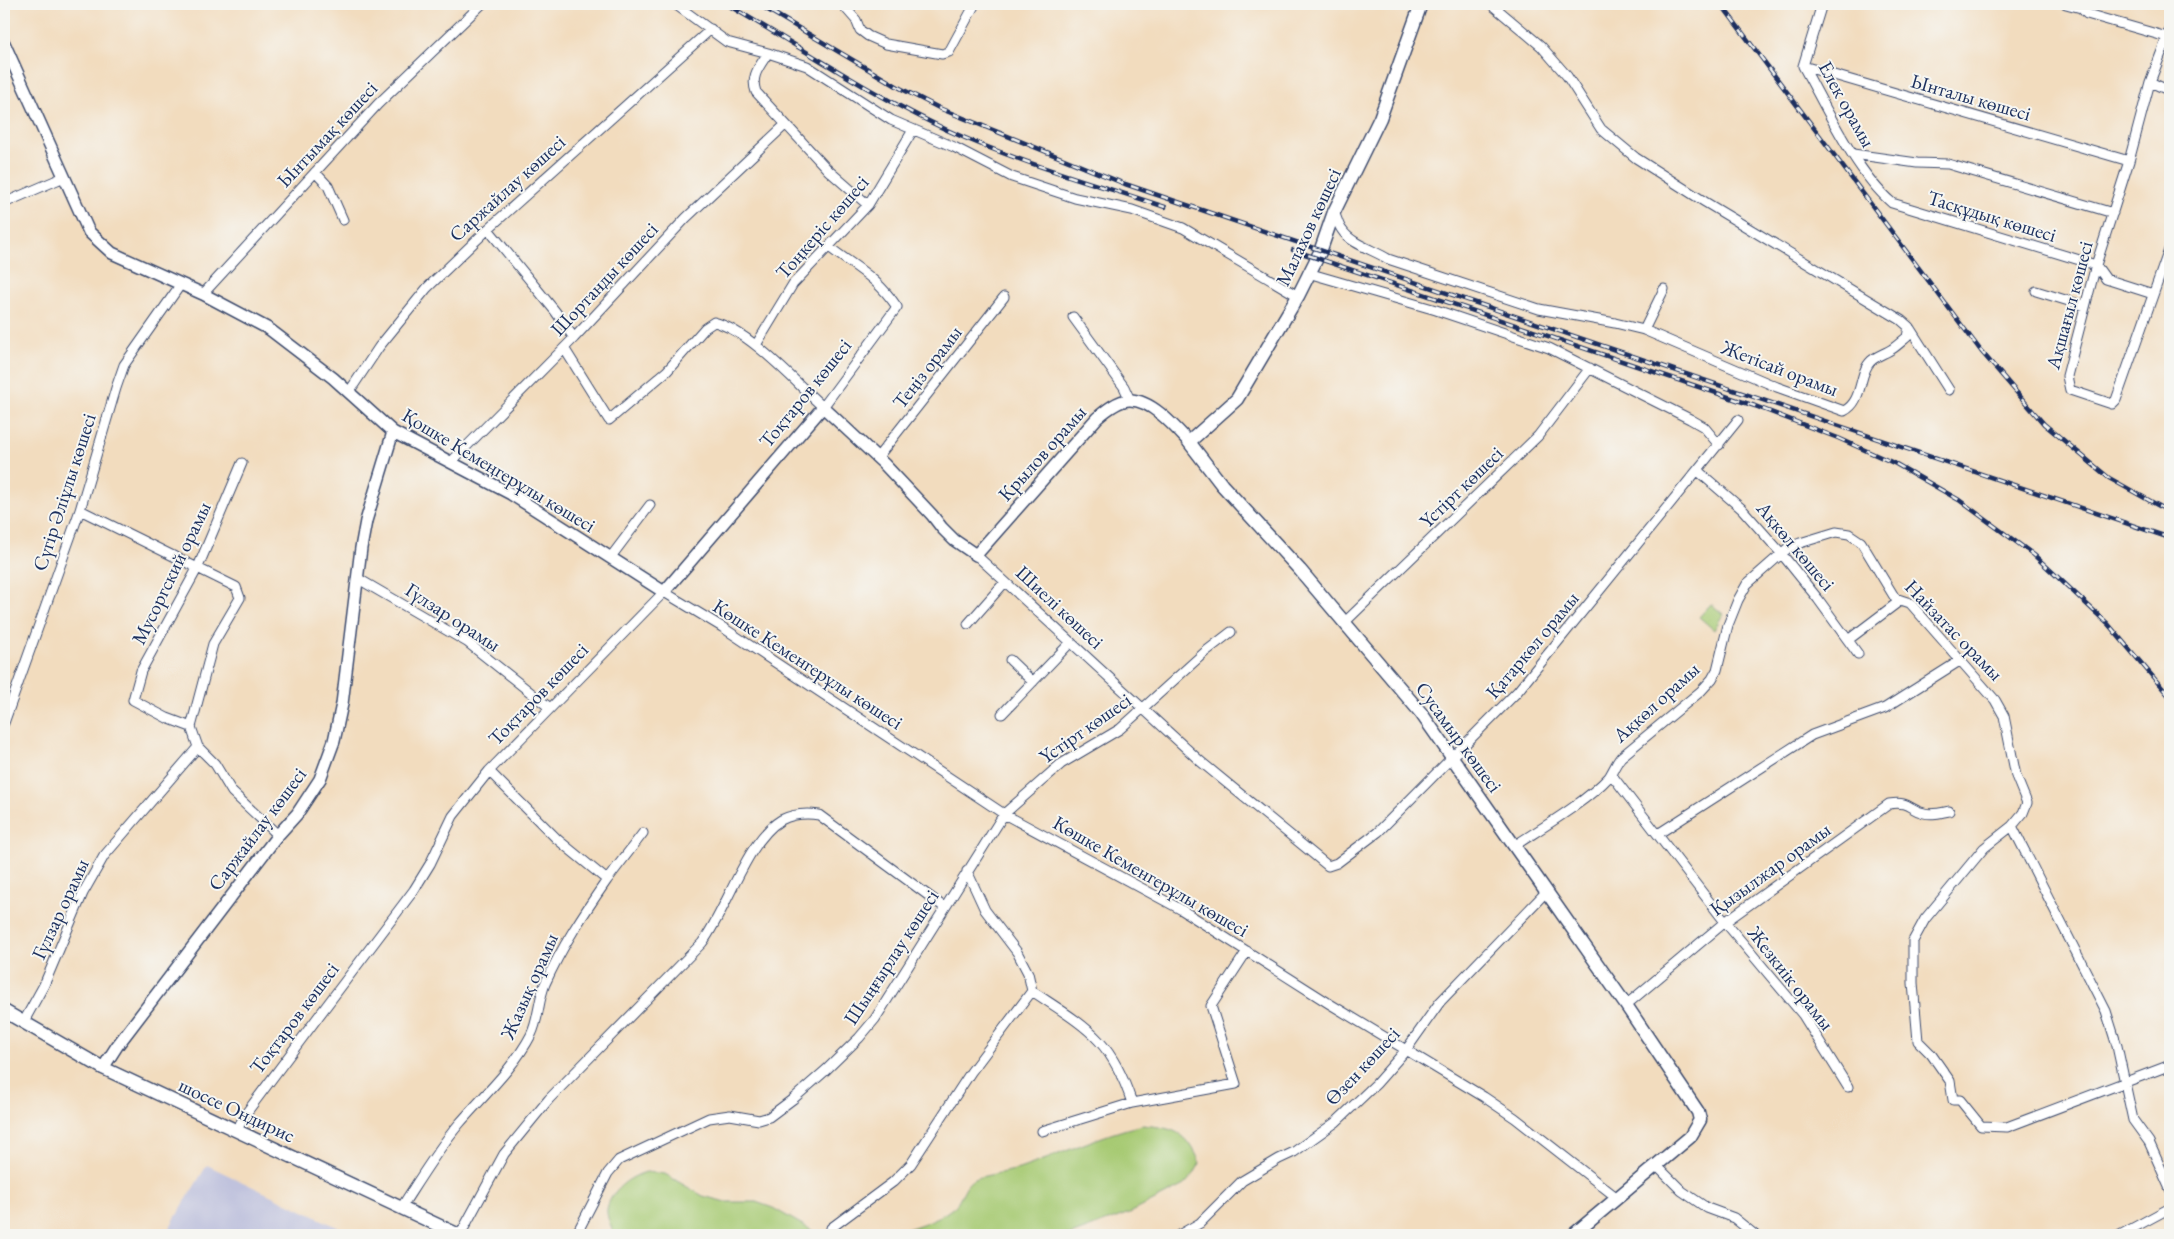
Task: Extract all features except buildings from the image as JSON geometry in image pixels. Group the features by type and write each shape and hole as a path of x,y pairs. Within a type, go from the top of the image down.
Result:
{"main road":[{"name":"Малахов көшесі","path":"1189,442 1237,399 1298,296 1320,252 1334,212 1380,118 1420,4"},
{"name":"Сусамыр көшесі","path":"1189,442 1222,485 1345,622 1421,713 1547,891 1698,1112 1700,1120 1690,1137 1656,1165"},
{"name":"шоссе Ондирис","path":"4,1011 103,1068 460,1235"},
{"path":"1573,1235 1656,1165"}],"street":[{"name":"Ынтымақ көшесі","path":"203,294 378,104 482,4"},
{"path":"675,4 727,42 807,66 891,120 954,147 1012,177 1074,198 1132,210 1183,228 1298,296"},
{"path":"842,4 856,20 860,30 868,36 886,44 942,54 950,52 975,4"},
{"path":"1491,4 1541,46 1567,76 1601,129 1636,158 1909,326 1949,390"},
{"name":"Елек орамы","path":"1822,4 1803,66 1853,154 1879,192 1892,203 1901,207"},
{"path":"2066,4 2081,8 2087,14 2169,33"},
{"name":"Саржайлау көшесі","path":"349,392 379,347 427,288 488,229 711,29"},
{"name":"Ақшағыл көшесі","path":"2169,33 2150,82 2129,161 2096,265 2067,376 2070,390 2112,404 2116,400 2170,247"},
{"name":"Қошке Кемеңгерұлы көшесі","path":"4,43 89,232 112,253 203,294 269,329 349,392 393,432 452,461 511,494 664,592"},
{"path":"768,53 755,74 753,84 756,92 828,170 868,205"},
{"name":"Ынталы көшесі","path":"1803,66 2129,161"},
{"path":"2150,82 2170,91"},
{"name":"Шортанды көшесі","path":"452,461 574,338 686,218 785,125"},
{"name":"Тоңкерiс көшесі","path":"756,345 794,284 868,205 913,130"},
{"path":"1853,154 1917,163 1948,164 2113,213"},
{"path":"315,172 328,186 343,220"},
{"path":"4,203 64,177"},
{"name":"Тасқұдық көшесі","path":"1901,207 2096,265 2106,279 2153,294"},
{"name":"Жетісай орамы","path":"1334,212 1342,231 1351,239 1359,245 1369,247 1388,259 1539,310 1644,330 1777,387 1844,411 1857,398 1859,386 1870,361 1893,349 1907,337 1909,326"},
{"path":"488,229 555,311 574,338"},
{"name":"Тоқтаров көшесі","path":"236,1131 247,1112 414,890 430,864 453,816 489,771 664,592 823,407 897,307 888,293 871,276 829,247"},
{"path":"1308,273 1436,310 1549,348 1690,418 1704,427 1719,445"},
{"name":"Сүгір Әліұлы көшесі","path":"4,723 80,510 124,365 181,284"},
{"path":"1644,330 1664,289"},
{"path":"2036,292 2085,306"},
{"name":"Теңіз орамы","path":"877,458 1004,297"},
{"path":"1074,317 1124,386 1130,400"},
{"name":"Шиелі көшесі","path":"564,348 609,420 667,371 705,328 714,322 722,324 756,345 877,458 954,540 976,555 1200,761 1328,866 1337,863 1354,851"},
{"name":"Үстірт көшесі","path":"1345,622 1538,436 1590,368"},
{"name":"Сусамыр көшесі","path":"1130,400 1149,406 1169,419 1189,442"},
{"name":"Крылов орамы","path":"976,555 1097,418 1109,408 1130,400"},
{"name":"Қатаркөл орамы","path":"1354,851 1378,832 1517,692 1738,420"},
{"name":"Саржайлау көшесі","path":"103,1068 117,1046 296,814 320,779 334,741 342,704 357,578 366,521 382,463 393,432"},
{"name":"Мусоргский орамы","path":"191,727 167,718 133,700 142,671 198,567 242,463"},
{"name":"Ақкөл көшесі","path":"1698,471 1742,509 1782,553 1858,654"},
{"path":"610,558 650,506"},
{"path":"80,510 198,567 236,588 240,598 213,644 191,727 198,747 215,764 232,792 278,835"},
{"name":"Найзатас орамы","path":"1782,553 1800,543 1836,532 1849,534 1861,542 1895,598 1910,603 1996,700 2004,716 2016,776 2027,803 2012,826 1984,848 1925,919 1913,941 1913,983 1918,1041 1931,1054 1950,1081 1953,1100 1960,1100 1981,1126 2007,1127 2124,1082"},
{"name":"Ақкөл орамы","path":"1514,846 1591,793 1610,774 1613,766 1621,757 1712,679 1738,600 1747,584 1782,553"},
{"name":"Гүлзар орамы","path":"357,578 467,642 550,708"},
{"path":"968,624 1005,582"},
{"name":"Көшке Кеменгерұлы көшесі","path":"664,592 745,642 1004,814 1182,910 1484,1097 1515,1118 1616,1197"},
{"path":"1848,640 1901,600"},
{"name":"Үстірт көшесі","path":"1004,814 1061,764 1120,729 1205,652 1231,632"},
{"path":"1002,714 1071,642"},
{"path":"1010,660 1033,682"},
{"path":"1658,834 1812,735 1885,708 1960,660"},
{"name":"Гүлзар орамы","path":"23,1023 44,985 84,893 104,856 198,747"},
{"path":"489,771 557,839 608,880"},
{"name":"Жезкиік орамы","path":"1610,774 1725,922 1803,1015 1848,1087"},
{"name":"Қызылжар орамы","path":"1626,1006 1725,922 1889,804 1902,802 1922,813 1932,814 1949,811"},
{"name":"Шыңғырлау көшесі","path":"576,1235 608,1173 620,1160 709,1118 730,1115 759,1120 769,1117 793,1099 860,1038 875,1019 1004,814"},
{"path":"460,1235 504,1154 549,1099 712,931 747,862 762,838 782,820 797,815 819,815 944,907"},
{"path":"2012,826 2106,1012 2117,1046 2133,1120 2148,1142 2170,1188"},
{"name":"Жазық орамы","path":"401,1208 457,1126 514,1060 530,1035 537,1018 541,995 553,967 573,930 643,833"},
{"path":"968,871 985,910 1005,934 1028,973 1032,992 1081,1024 1100,1039 1116,1062 1132,1103"},
{"name":"Өзен көшесі","path":"1179,1235 1200,1223 1242,1181 1279,1158 1294,1152 1336,1122 1376,1084 1406,1050 1440,1002 1547,891"},
{"path":"1042,1131 1132,1103 1236,1084 1211,1006 1246,951"},
{"path":"832,1228 893,1182 911,1164 971,1072 1032,992"},
{"path":"2124,1082 2168,1066"},
{"path":"1656,1165 1682,1191 1707,1208 1734,1218 1755,1235"},
{"path":"2120,1235 2170,1208"}],"shaded area":[{"path":"207,1165 354,1235 165,1235"}],"green space":[{"path":"1711,604 1723,614 1714,630 1699,617"},
{"path":"1142,1125 1163,1128 1178,1133 1190,1144 1200,1163 1194,1174 1184,1185 1132,1212 1071,1235 892,1235 932,1220 947,1212 957,1204 966,1187 974,1179 1019,1169 1095,1140"},
{"path":"646,1172 665,1174 703,1196 726,1202 756,1202 773,1208 817,1235 615,1235 607,1215 609,1202 622,1185 633,1177"}],"railway":[{"path":"726,4 890,101 947,130 1028,162 1165,207"},
{"path":"758,4 900,88 939,108 1125,184 2170,538"},
{"path":"1721,4 1981,351 2044,424 2109,478 2170,512"},
{"path":"1293,250 1755,406 1838,438 1896,464 1959,500 2034,555 2108,624 2170,697"}]}
